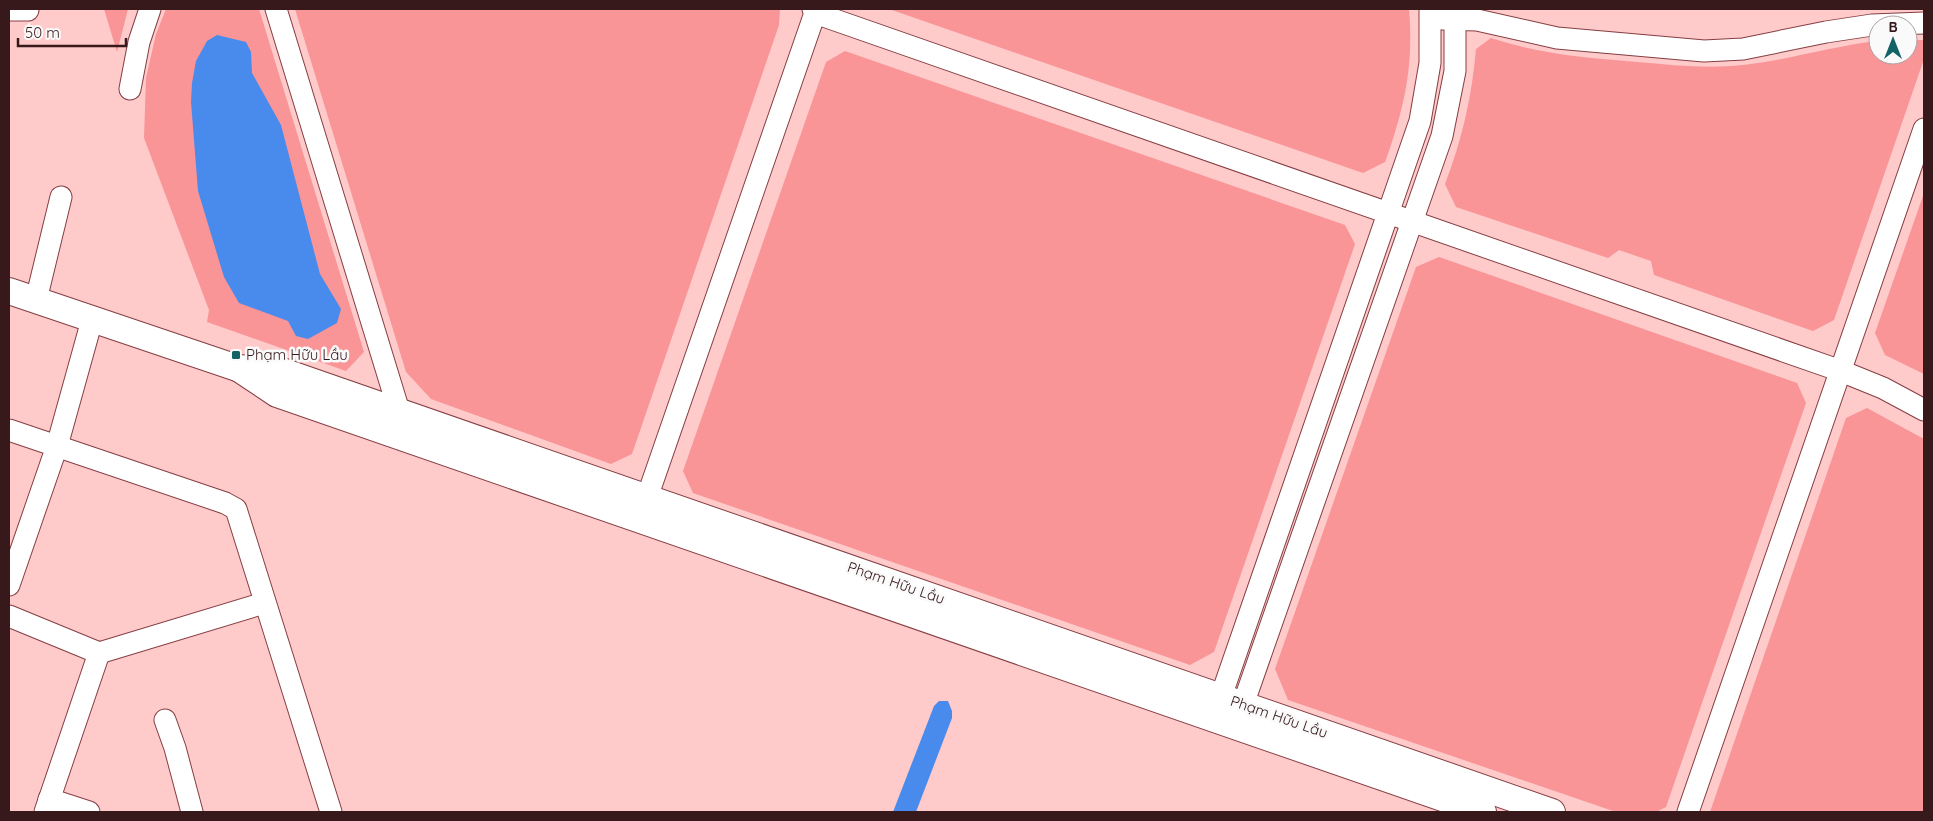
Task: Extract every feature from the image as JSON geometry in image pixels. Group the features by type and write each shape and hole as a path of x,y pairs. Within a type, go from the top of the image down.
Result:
{"main road":[{"name":"Phạm Hữu Lầu","path":"9,291 237,368 282,371 399,411 643,508"},
{"name":"Phạm Hữu Lầu","path":"237,368 277,394 643,508 1228,711 1552,812"},
{"name":"Phạm Hữu Lầu","path":"1228,711 1483,812"}],"street":[{"path":"130,89 139,42 150,9"},
{"path":"276,9 399,411"},
{"path":"643,508 814,11 1841,371 1883,388 1924,410"},
{"path":"1228,711 1425,102 1430,63 1431,14 1455,14 1538,34 1564,38 1704,50 1744,49 1826,32 1872,25 1924,23"},
{"path":"1228,711 1413,222 1448,115 1455,71 1455,14"},
{"path":"1688,812 1924,129"},
{"path":"36,300 61,197"},
{"path":"9,585 14,550 57,446 92,320"},
{"path":"9,430 225,503 236,509 331,812"},
{"path":"9,616 99,653 264,603"},
{"path":"89,812 47,806 99,653"},
{"path":"164,720 175,748 192,812"}],"shaded area":[{"path":"104,9 128,9 117,52"},
{"path":"166,9 259,9 364,352 346,371 207,322 209,310 144,138 146,78 156,34"},
{"path":"295,9 780,9 779,25 632,454 611,464 431,399 406,372"},
{"path":"889,9 1409,9 1409,68 1402,105 1385,162 1363,173"},
{"path":"1491,38 1563,55 1703,67 1760,63 1868,42 1868,65 1918,65 1918,40 1924,40 1924,59 1834,320 1813,331 1654,275 1651,261 1619,250 1608,258 1456,207 1445,184 1465,118 1472,84 1476,49"},
{"path":"845,51 1345,225 1355,244 1214,652 1190,665 693,493 683,471 826,62"},
{"path":"1924,193 1924,374 1885,355 1875,333"},
{"path":"1439,257 1797,383 1806,403 1666,807 1656,812 1616,812 1288,700 1275,669 1416,267"},
{"path":"1867,408 1924,439 1924,812 1710,812 1846,418"}],"water":[{"path":"217,35 246,42 251,52 252,73 281,125 320,274 341,309 337,323 308,339 296,336 288,321 239,303 224,277 198,191 191,102 192,83 196,61 207,41"},
{"path":"939,701 948,701 952,711 952,718 916,812 893,812 934,706"}],"place":[{"name":"Phạm Hữu Lầu","path":"236,355"}]}
